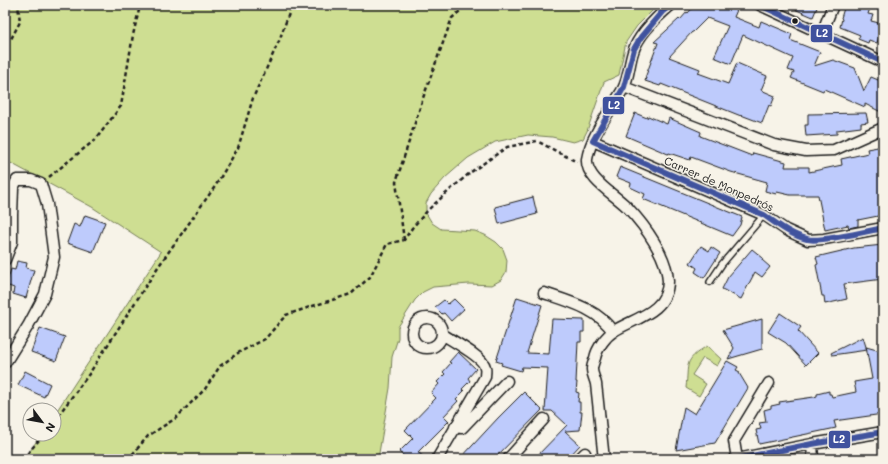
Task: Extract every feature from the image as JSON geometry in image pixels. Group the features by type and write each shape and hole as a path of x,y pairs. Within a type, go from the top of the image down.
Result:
{"street":[{"path":"604,459 595,382 592,369 595,356 603,342 613,332 652,312 660,304 666,293 668,282 662,254 655,243 629,208 592,176 587,166 588,158 593,141 624,87 634,49 641,37 662,12 671,5"},
{"path":"760,5 883,62"},
{"path":"822,33 833,5"},
{"path":"624,87 774,145 806,152 834,150 883,128"},
{"name":"Carrer de Monpedrós","path":"593,141 764,215 786,230 808,240 824,239 883,228"},
{"path":"5,260 12,242 13,188 17,180 31,180 41,184 47,204 54,258 45,294 28,326 5,363"},
{"path":"544,293 582,306 609,325 613,332"},
{"path":"437,459 485,377 486,368 483,362 462,346 442,334 440,325 432,318 422,318 414,324 412,329 415,349 434,346 438,343 442,334"},
{"path":"455,427 462,428 507,381"},
{"path":"769,383 734,441 737,459 883,432"},
{"path":"508,459 544,419"},
{"path":"812,444 813,459"}],"lane":[{"path":"710,282 722,264 764,215"}],"path":[{"path":"5,41 10,40 20,22 18,5"},
{"path":"131,5 139,10"},
{"path":"41,184 96,139 121,106 133,35 139,10 145,5"},
{"path":"62,410 89,374 158,267 216,185 238,148 253,98 279,41 292,5"},
{"path":"404,240 396,182 423,98 452,18 467,5"},
{"path":"127,459 148,436 176,418 205,389 220,366 238,353 265,339 286,315 316,304 351,294 370,277 387,244 404,240 412,228 429,209 451,189 471,172 507,147 537,141 587,166"},
{"path":"23,459 37,442"}],"green space":[{"path":"5,5 658,5 637,26 626,42 619,75 604,82 583,139 573,142 552,137 528,135 495,142 468,158 445,178 431,194 426,203 426,213 432,223 441,229 475,231 496,242 503,249 507,260 506,272 501,280 492,285 469,284 433,287 423,292 415,300 398,327 398,338 392,357 390,388 378,459 23,459 27,456 36,442 62,442 62,403 161,252 92,207 5,160"},
{"path":"707,346 721,359 717,366 703,358 692,375 706,384 699,396 686,388 688,368 694,355"}],"building":[{"path":"695,5 725,5 737,10 734,17 759,27 761,21 792,34 790,40 820,52 814,66 833,60 855,68 864,91 871,77 883,82 883,113 865,104 865,107 824,89 823,91 791,78 794,72 788,70 793,58 743,35 731,64 714,57 728,26 707,18 669,57 700,69 698,73 728,84 737,63 767,76 761,90 775,96 771,106 769,105 762,123 661,84 660,86 645,81 658,43 654,42 679,19 680,20 687,12 688,13"},
{"path":"785,5 818,5 813,17"},
{"path":"848,5 871,5 868,14 873,15 871,21 879,23 878,26 882,28 877,43 869,40 868,43 858,39 860,35 840,27 844,8 847,9"},
{"path":"635,113 647,118 648,116 667,124 669,118 701,132 700,136 752,156 753,153 786,162 785,167 809,167 809,172 842,165 841,159 868,153 867,149 883,146 883,215 858,220 858,226 849,228 848,225 825,230 818,195 790,195 777,192 776,194 765,191 767,182 731,172 691,157 690,160 669,153 668,154 626,136"},
{"path":"866,113 868,122 861,123 861,127 837,130 837,134 806,136 805,125 808,125 808,114"},
{"path":"620,167 742,217 740,225 732,236 643,199 645,194 630,187 631,183 616,177"},
{"path":"533,197 537,214 499,224 495,207"},
{"path":"85,215 105,222 93,252 67,243 74,224 80,227"},
{"path":"883,245 883,279 844,284 847,299 825,304 816,265 818,264 816,257 854,248"},
{"path":"701,246 709,251 711,247 720,253 704,278 695,272 697,268 690,263"},
{"path":"752,249 763,258 762,260 770,267 762,277 755,272 741,299 722,289 728,277"},
{"path":"17,261 27,263 26,268 34,270 26,298 13,294 14,288 6,285 11,269 15,270"},
{"path":"517,297 542,305 527,353 549,354 552,319 584,320 584,332 581,332 581,342 578,342 576,382 576,392 579,393 578,402 580,402 580,412 582,412 580,430 565,431 580,445 567,459 534,459 567,425 552,411 545,411 548,368 522,367 521,371 501,365 502,363 496,361"},
{"path":"454,299 464,309 451,321 444,313 442,314 435,307 444,300 448,304"},
{"path":"780,313 801,327 798,331 818,353 806,365 786,343 768,332"},
{"path":"762,319 762,349 728,359 734,348 723,330"},
{"path":"40,328 65,337 56,361 31,352"},
{"path":"863,337 867,350 832,355 831,353"},
{"path":"866,347 879,352 881,379 883,379 883,414 834,421 836,428 759,444 756,430 761,429 759,423 766,422 764,410 771,408 771,406 780,404 779,402 814,397 817,396 817,394 829,391 829,394 831,394 832,397 856,392 854,382 872,379"},
{"path":"458,352 476,369 468,378 470,381 462,389 464,391 456,399 458,401 444,416 449,421 418,452 426,459 407,459 399,452 413,438 405,430 436,398 431,393 439,384 437,382 445,374 443,372 451,363 449,362"},
{"path":"727,361 738,367 736,370 740,372 739,373 748,388 715,443 676,450 684,407 695,414"},
{"path":"25,371 50,384 44,397 18,385"},
{"path":"524,392 542,410 494,459 460,459 498,418"}],"transit line":[{"name":"L2","path":"671,5 662,12 641,37 634,49 624,87 593,141 764,215 790,232 807,239 813,240 832,238 883,228"},
{"name":"L2","path":"760,5 883,62"},
{"name":"L2","path":"737,459 883,432"}]}
